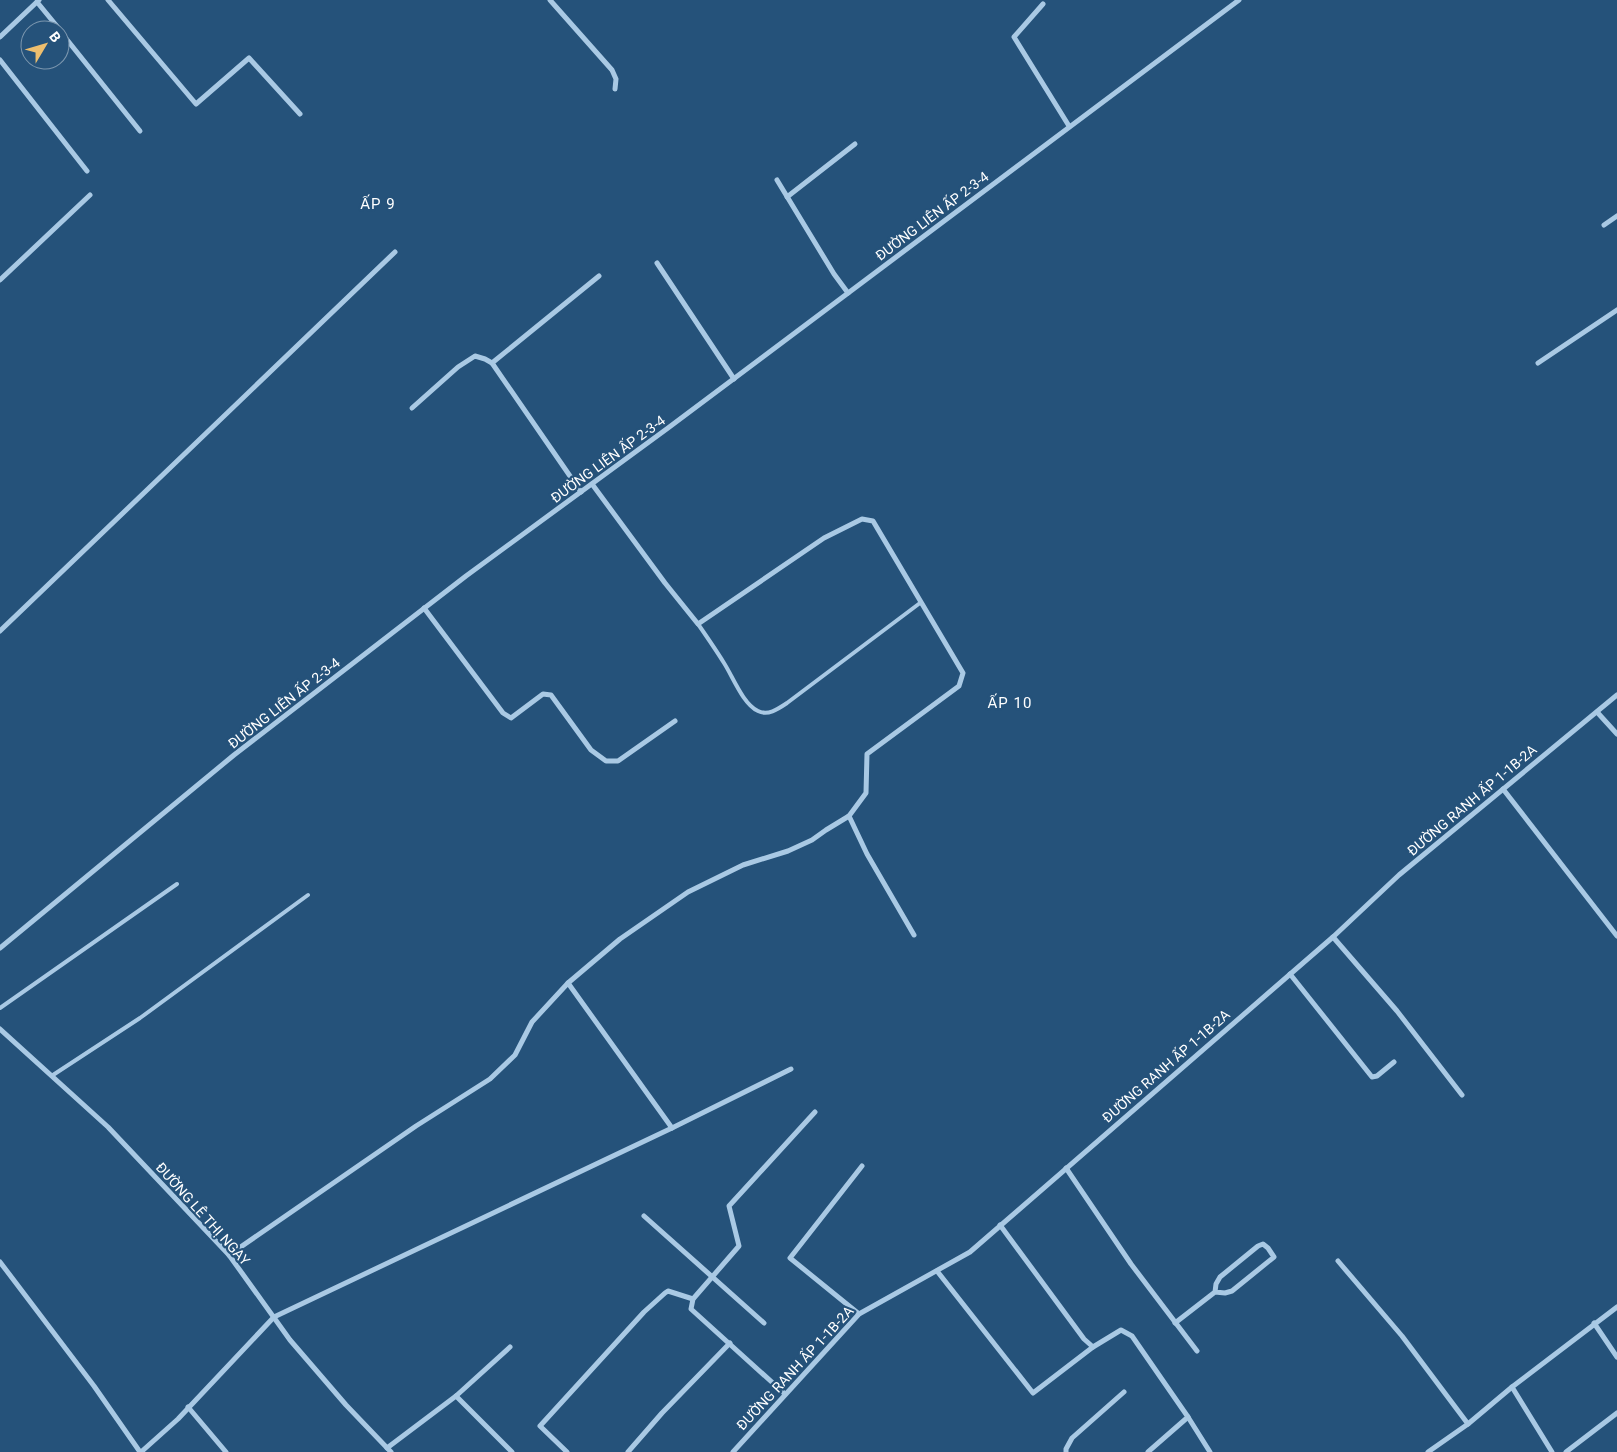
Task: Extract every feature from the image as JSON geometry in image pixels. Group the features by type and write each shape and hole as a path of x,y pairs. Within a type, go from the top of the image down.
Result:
{"street":[{"path":"108,0 196,104 249,58 300,114"},
{"path":"550,0 612,70 616,78 615,89"},
{"name":"ĐƯỜNG LIÊN ẤP 2-3-4","path":"0,948 237,753 424,608 734,379 1239,0"},
{"path":"0,36 38,1 52,20"},
{"path":"1044,4 1014,37 1069,126"},
{"path":"70,43 140,131"},
{"path":"0,60 87,171"},
{"path":"787,196 855,144"},
{"path":"777,180 834,274 848,293"},
{"path":"0,280 90,195"},
{"path":"1604,225 1617,216"},
{"path":"0,631 395,252"},
{"path":"657,263 734,379"},
{"path":"492,363 599,276"},
{"path":"1538,363 1617,310"},
{"path":"412,408 458,367 475,356 485,359 492,363 581,492"},
{"path":"229,1255 416,1126 490,1079 515,1055 532,1022 568,983 620,939 688,892 743,864 788,851 812,840 849,816 866,793 867,754 959,686 963,673 873,521 862,519 824,538 698,624 665,583 592,484"},
{"path":"424,608 503,713 511,718 543,694 551,695 591,750 606,761 618,760 675,721"},
{"name":"ĐƯỜNG RANH ẤP 1-1B-2A","path":"733,1452 859,1314 970,1252 1333,937 1399,875 1617,695"},
{"path":"1597,712 1617,734"},
{"path":"1503,789 1617,936"},
{"path":"849,816 867,854 914,935"},
{"path":"1333,937 1397,1011 1462,1095"},
{"path":"1290,974 1368,1074 1372,1077 1377,1076 1394,1062"},
{"path":"568,983 672,1128"},
{"name":"ĐƯỜNG LÊ THỊ NGAY","path":"0,1029 53,1075 108,1127 229,1255 290,1340 346,1405 389,1450"},
{"path":"0,1262 94,1386 141,1452 188,1407 274,1317 672,1128 791,1068"},
{"path":"785,1394 691,1309 693,1299 739,1246 729,1206 815,1112"},
{"path":"859,1314 790,1258 862,1166"},
{"path":"1066,1168 1131,1264 1197,1351"},
{"path":"644,1216 764,1323"},
{"path":"1000,1225 1084,1339 1093,1347"},
{"path":"1175,1323 1215,1292 1225,1293 1232,1291 1274,1257 1268,1248 1263,1244 1258,1246 1220,1277 1216,1284 1215,1292"},
{"path":"1338,1261 1402,1336 1468,1424"},
{"path":"938,1271 1033,1393 1093,1347 1121,1330 1132,1336 1210,1452"},
{"path":"566,1452 540,1426 644,1312 665,1293 668,1291 693,1299"},
{"path":"1428,1452 1468,1424 1512,1387 1617,1307"},
{"path":"1594,1323 1617,1358"},
{"path":"628,1452 662,1413 730,1343"},
{"path":"389,1450 456,1396 510,1347"},
{"path":"1512,1387 1552,1452"},
{"path":"1066,1452 1066,1448 1072,1438 1124,1392"},
{"path":"456,1396 512,1452"},
{"path":"188,1407 226,1452"},
{"path":"1566,1452 1617,1413"},
{"path":"1148,1452 1188,1417"}],"lane":[{"path":"698,624 725,664 740,692 756,710 773,712 920,603"},
{"path":"0,1008 177,884"},
{"path":"53,1075 140,1018 308,895"}],"district":[{"name":"ẤP 9","path":"378,204"},
{"name":"ẤP 10","path":"1010,703"}]}
